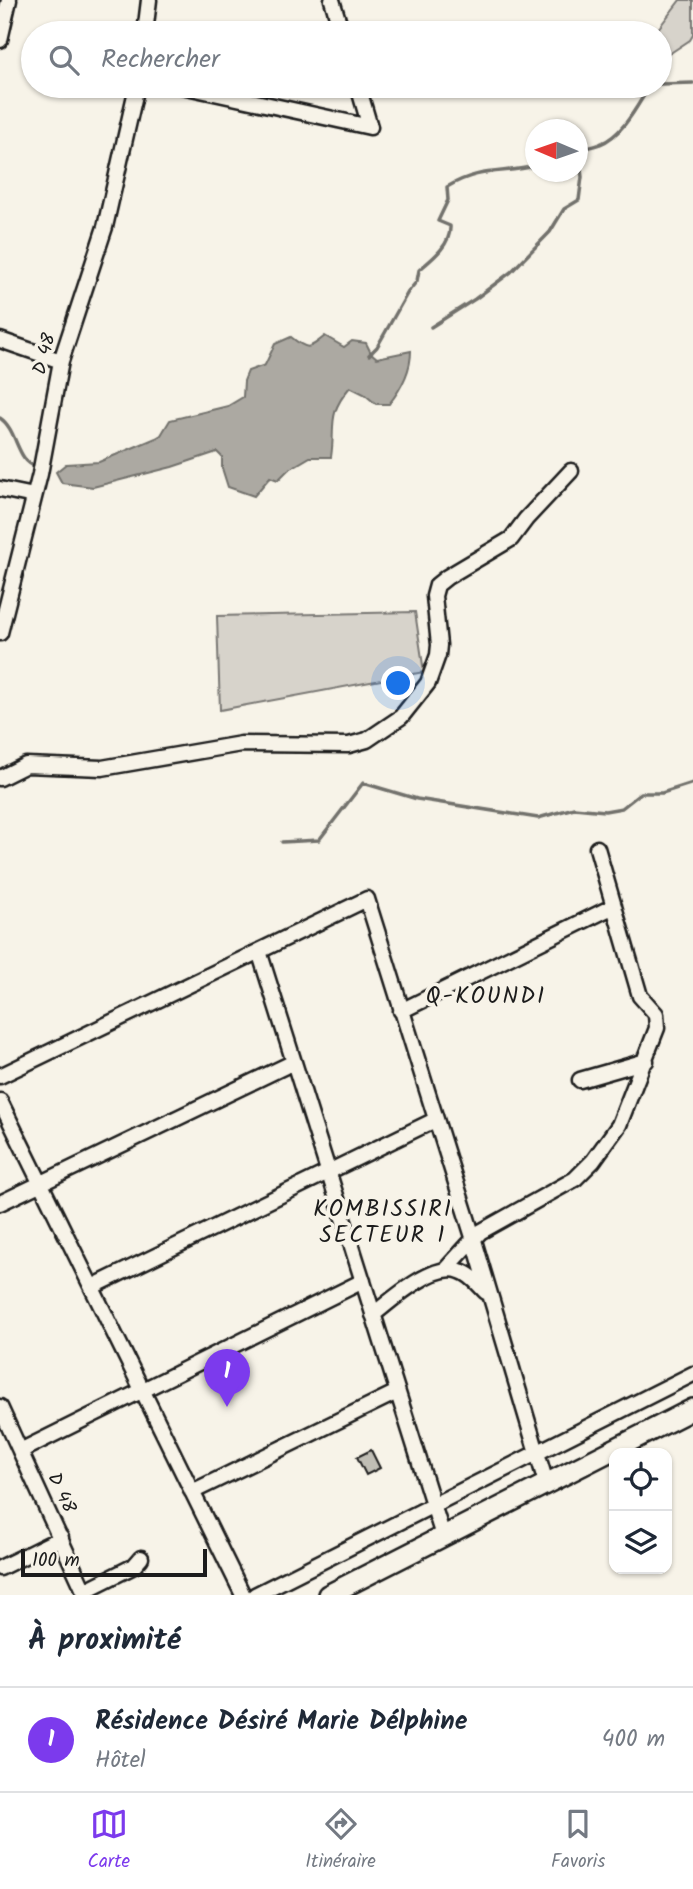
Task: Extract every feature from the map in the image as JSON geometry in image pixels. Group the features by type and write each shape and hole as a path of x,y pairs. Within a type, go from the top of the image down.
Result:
{"highway":[{"path":"328,1595 693,1409"}],"street":[{"path":"0,40 9,0"},
{"path":"146,21 149,0"},
{"path":"331,0 338,21"},
{"name":"D 48","path":"0,634 4,599 40,474 61,361 105,227 134,98"},
{"path":"237,98 370,127 362,98"},
{"path":"0,340 61,361"},
{"path":"0,778 26,765 102,768 241,744 349,745 367,740 401,717 428,683 439,645 434,596 437,585 511,539 571,471"},
{"path":"0,489 34,496"},
{"path":"373,1315 404,1290 446,1269 473,1237 575,1179 593,1161 619,1125 657,1028 656,1014 640,996 597,848"},
{"path":"0,1076 367,899 473,1237 488,1295 546,1483"},
{"path":"401,1011 614,906"},
{"path":"259,951 443,1536"},
{"path":"580,1080 646,1061"},
{"path":"0,1203 294,1062"},
{"path":"0,1101 243,1595"},
{"path":"92,1287 435,1120"},
{"path":"446,1269 459,1270 466,1274 488,1295"},
{"path":"20,1451 363,1281"},
{"path":"255,1595 693,1374"},
{"path":"192,1492 397,1392"},
{"name":"D 48","path":"0,1407 85,1593"},
{"path":"0,1568 61,1538"},
{"path":"85,1593 134,1566 141,1558"}],"shaded area":[{"path":"680,0 693,0 693,35 672,52 672,21 664,21"},
{"path":"325,336 344,347 352,341 366,343 377,358 411,351 404,379 389,404 376,404 350,387 335,413 331,457 310,457 288,470 278,480 270,477 254,496 228,487 222,468 222,457 217,452 172,467 93,487 62,483 56,472 66,464 99,462 156,438 161,435 170,420 228,406 243,397 248,371 265,365 275,344 291,337 308,347"},
{"path":"415,612 424,672 220,710 217,616"}],"building":[{"path":"371,1450 380,1468 366,1475 357,1457"}],"waterway":[{"path":"672,84 693,83"},
{"path":"588,147 600,144 616,134 642,98"},
{"path":"369,355 377,347 417,281 419,270 440,251 447,239 450,226 438,221 448,200 447,187 470,176 525,168"},
{"path":"431,327 511,272 550,232 564,209 579,200 581,182"},
{"path":"0,418 6,423 25,459 37,467"},
{"path":"282,842 319,840 363,783 417,799 538,818 574,808 605,811 622,808 641,793 662,793 693,783"}],"place":[{"name":"Résidence Désiré Marie Délphine","path":"227,1407"}],"district":[{"name":"Q-KOUNDI","path":"486,997"},
{"name":"KOMBISSIRI SECTEUR 1","path":"383,1223"}]}
